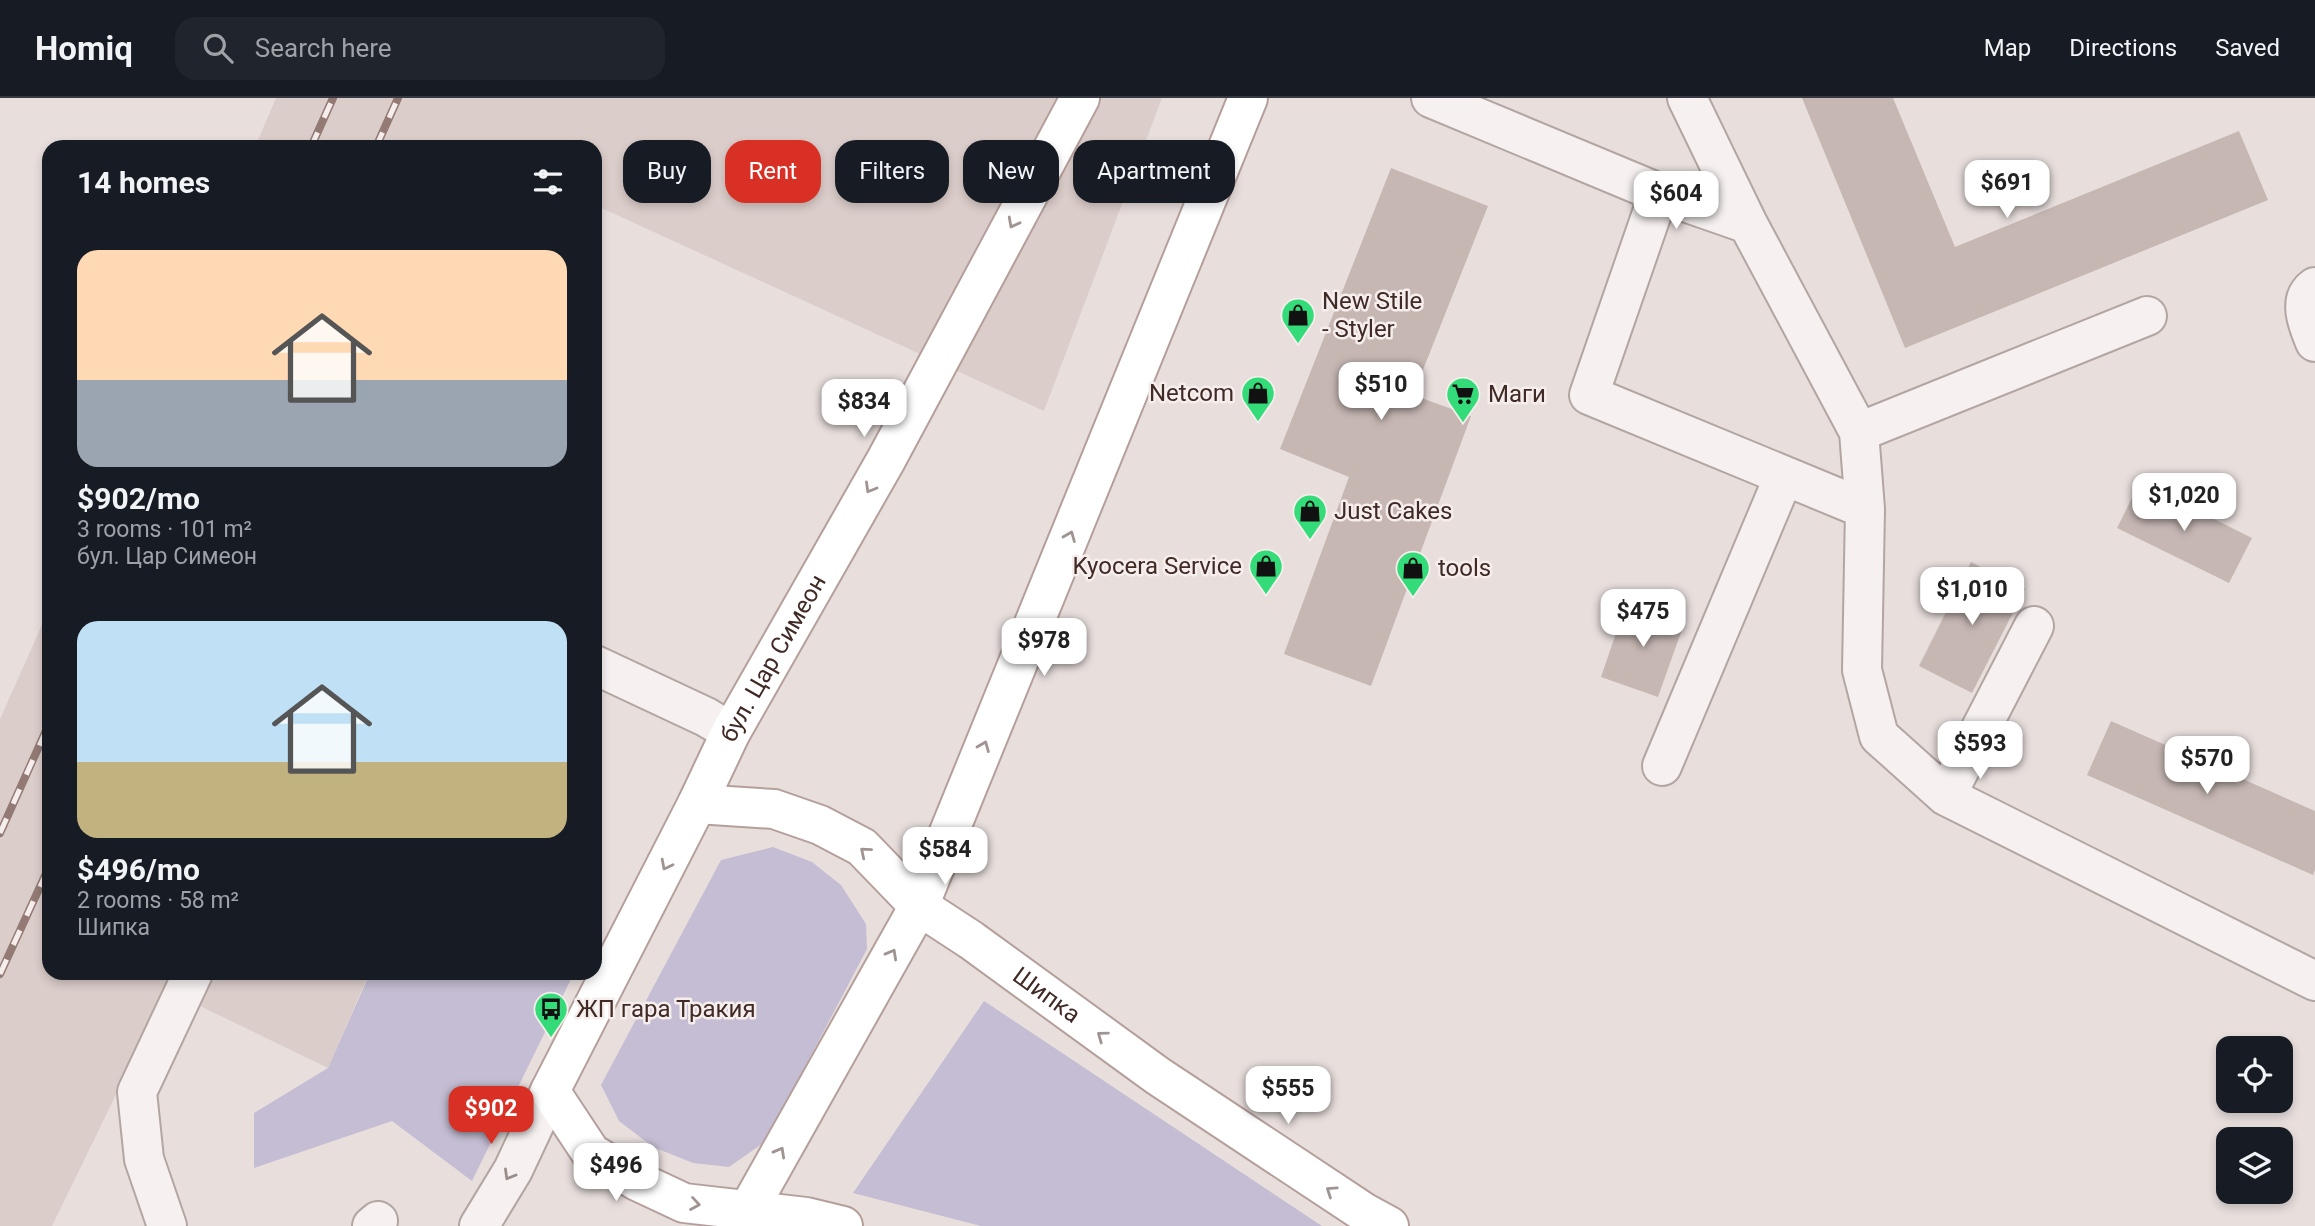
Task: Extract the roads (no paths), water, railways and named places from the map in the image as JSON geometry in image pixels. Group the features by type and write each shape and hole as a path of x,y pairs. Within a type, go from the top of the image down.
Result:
{"main road":[{"name":"бул. Цар Симеон","path":"550,1091 731,732 886,460 1080,98"},
{"path":"740,1219 919,906 1248,98"},
{"name":"Шипка","path":"697,804 774,809 820,825 862,848 919,906 971,940 1158,1076 1365,1213 1389,1226"},
{"path":"550,1091 591,1153 637,1181 684,1203 740,1219 806,1217 843,1226"}],"street":[{"path":"1431,98 1659,193 1748,224"},
{"path":"1687,98 1748,224 1859,432 1865,509 1862,670 1879,736 1946,796 2315,981"},
{"path":"1659,193 1588,395 1865,509"},
{"path":"2315,287 2305,301 2315,342"},
{"path":"1859,432 2147,316"},
{"path":"1662,766 1784,476"},
{"path":"1946,796 2034,626"},
{"path":"602,668 706,717 731,732"},
{"path":"167,1226 144,1158 137,1092 189,980"},
{"name":"бул. Цар Симеон","path":"478,1226 513,1170 550,1091"}],"railway":[{"path":"314,140 333,98"},
{"path":"379,140 398,98"},
{"path":"0,833 42,740"},
{"path":"0,974 42,882"}],"place":[{"name":"New Stile - Styler","path":"1298,345"},
{"name":"Netcom","path":"1258,423"},
{"name":"Маги","path":"1463,424"},
{"name":"Just Cakes","path":"1310,541"},
{"name":"Kyocera Service","path":"1266,596"},
{"name":"tools","path":"1413,598"},
{"name":"ЖП гара Тракия","path":"551,1039"}]}
